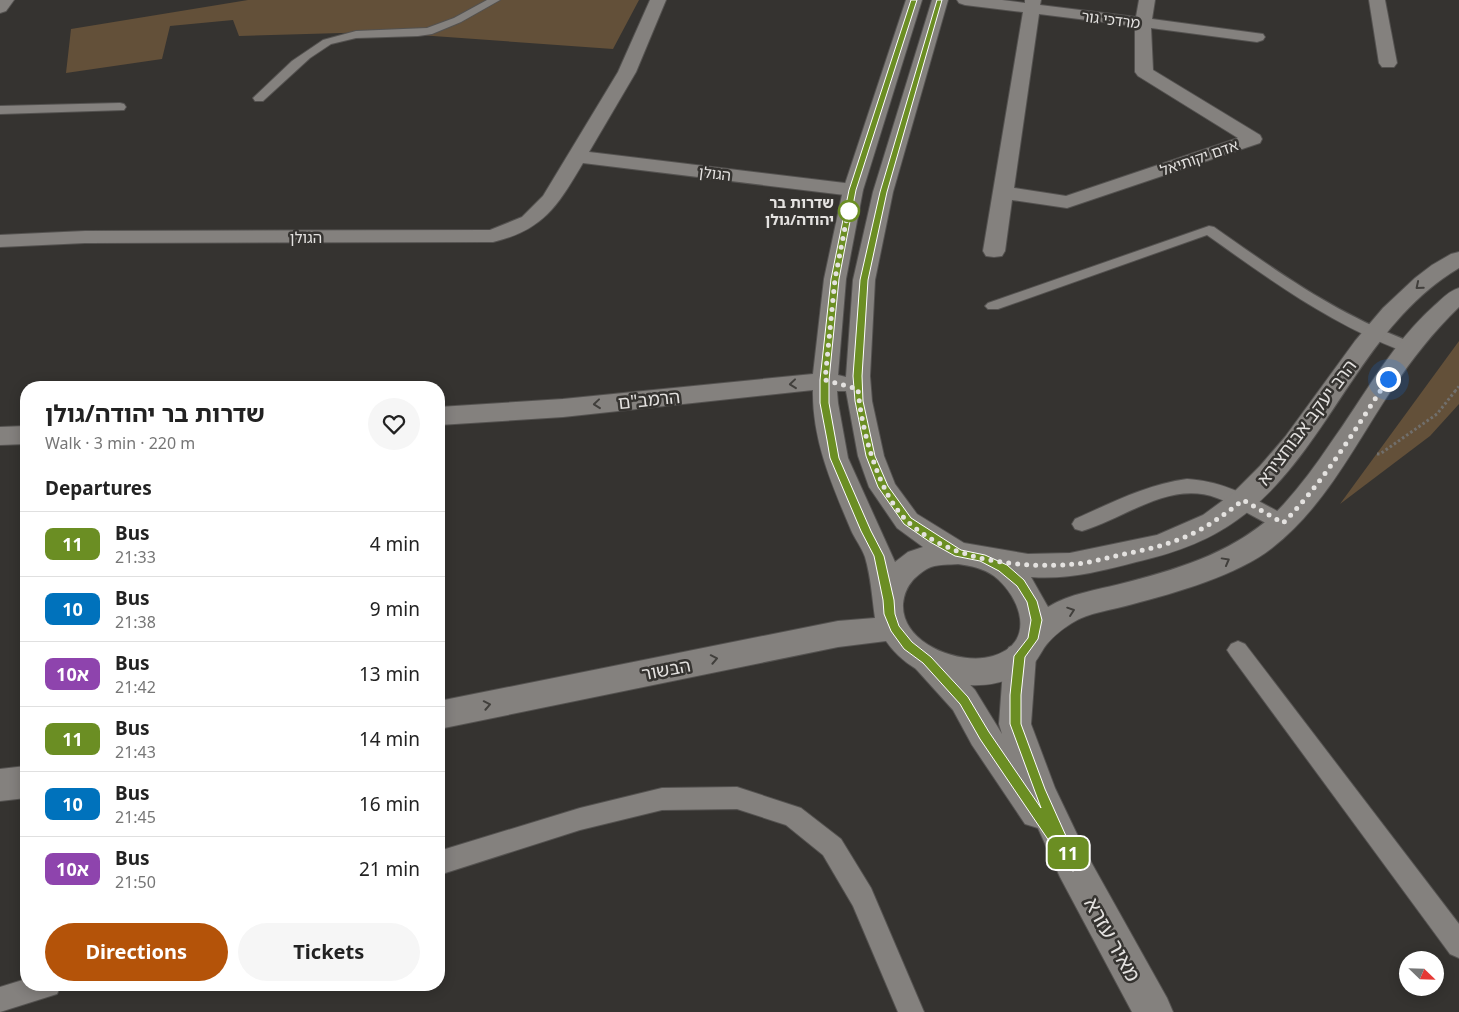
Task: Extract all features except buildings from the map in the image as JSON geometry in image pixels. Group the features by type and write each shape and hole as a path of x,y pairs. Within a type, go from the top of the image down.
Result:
{"street":[{"path":"0,8 6,0"},
{"name":"הגולן","path":"0,241 95,237 492,236 529,221 551,200 628,72 658,0"},
{"path":"914,0 853,190 835,279 825,380 825,403 835,458 866,531 879,556 892,614 908,646 927,660 951,669 977,672 1001,668 1026,648 1058,615 1168,584 1218,565 1261,541 1302,504 1339,452 1408,347 1439,311 1459,295"},
{"path":"940,0 884,192 864,280 859,401 871,456 883,487 907,521 933,539 1003,568 1021,583 1032,601 1037,620 1026,648"},
{"name":"מרדכי גור","path":"965,0 1033,4 1144,23 1257,37"},
{"path":"1144,23 1147,0"},
{"path":"1377,0 1388,63"},
{"path":"994,251 1033,4"},
{"name":"אדם יקותיאל","path":"1004,193 1068,202 1252,139 1144,72 1144,23"},
{"name":"הגולן","path":"576,156 853,190"},
{"name":"הרב יעקב אבוחצירא","path":"970,555 1036,566 1077,564 1152,548 1195,532 1227,514 1264,480 1306,427 1372,334 1405,298 1439,269 1459,259"},
{"name":"הרמב\"ם","path":"445,416 562,408 825,380 858,389"},
{"path":"0,436 20,435"},
{"path":"892,614 893,584 904,570 919,560 938,554 970,555"},
{"name":"הבשור","path":"445,713 838,634 892,614"},
{"name":"מאיר עזרא","path":"1026,648 1016,695 1016,724 1039,790 1073,865 1153,1012"},
{"name":"מאיר עזרא","path":"927,660 964,700 984,735 1073,865"},
{"path":"0,785 20,783"}],"lane":[{"path":"259,98 307,56 324,44 338,38 427,31 448,24 495,0"},
{"path":"0,110 120,107"},
{"path":"993,306 1209,230 1306,297 1372,334 1408,347"},
{"path":"1082,524 1162,491 1187,486 1216,490 1243,500 1283,523"},
{"path":"1238,650 1459,945"},
{"path":"445,861 580,819 662,799 737,798 792,816 832,847 862,897 911,1012"},
{"path":"0,1000 29,991"}],"path":[{"path":"1339,452 1380,454 1437,414 1459,386"}],"shaded area":[{"path":"248,0 639,0 613,49 377,32 239,36 233,20 170,26 162,59 66,73 71,29"},
{"path":"1459,341 1459,404 1430,436 1340,504"}],"bus line":[{"name":"11","path":"914,0 853,190 835,279 825,380 825,403 831,440 835,458 866,531 879,556 889,600 889,614 894,628 908,646 927,660 964,700 984,735 1073,865 1039,790 1016,724 1016,695 1020,656 1033,639 1037,620 1032,601 1021,583 1003,568 982,558 958,553 907,521 883,487 871,456 859,401 858,376 864,280 884,192 940,0"}],"place":[{"name":"שדרות בר יהודה/גולן","path":"849,211"}],"route":[{"path":"849,211 849,207 835,279 825,380 858,389 871,456 883,487 907,521 958,553 1019,565 1077,564 1152,548 1195,532 1227,514 1243,500 1283,523 1302,504 1347,442 1388,379"}]}
